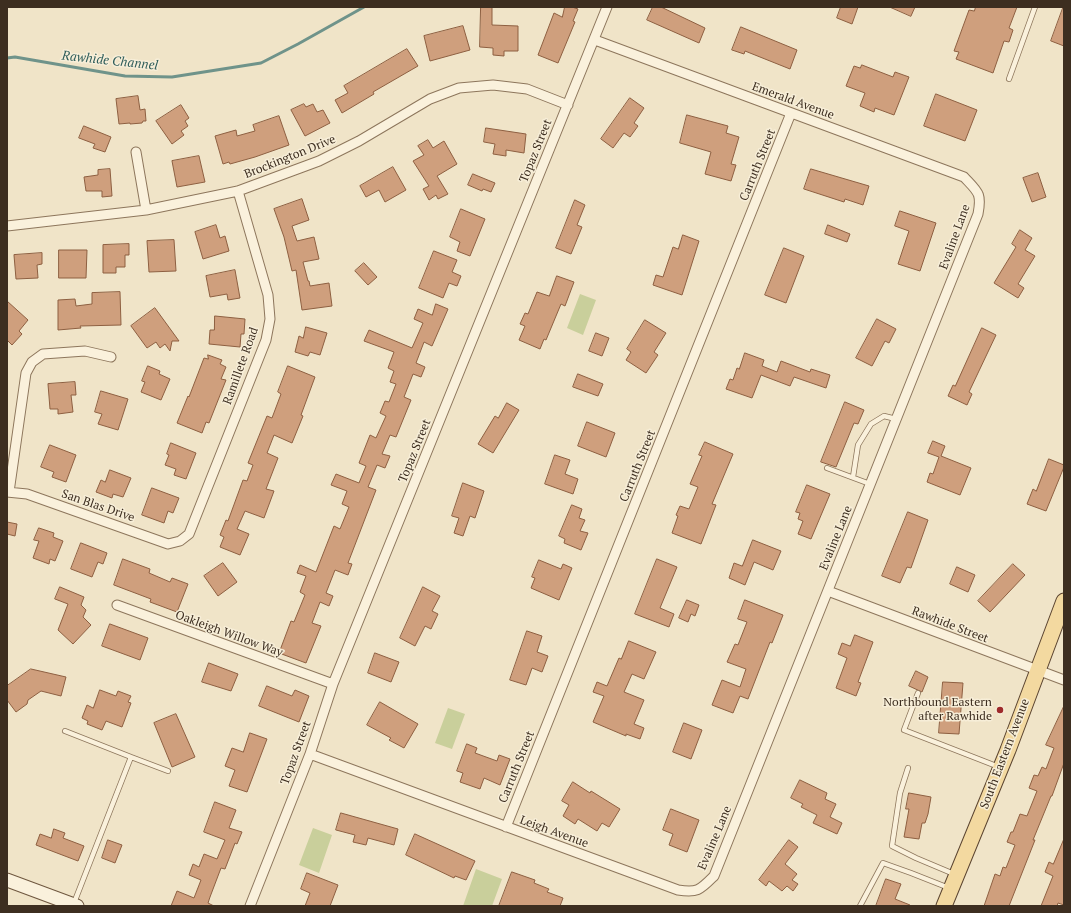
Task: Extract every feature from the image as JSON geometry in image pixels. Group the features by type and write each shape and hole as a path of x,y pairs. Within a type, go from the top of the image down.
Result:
{"main road":[{"name":"South Eastern Avenue","path":"944,906 1000,768 1064,601"},
{"path":"7,880 75,905"}],"street":[{"name":"Topaz Street","path":"250,906 310,754 333,684 595,40 607,7"},
{"name":"Emerald Avenue","path":"595,40 964,177 978,191"},
{"name":"Brockington Drive","path":"7,226 146,210 238,191 319,160 359,141 430,99 459,88 493,85 527,89 568,106"},
{"name":"Carruth Street","path":"506,827 791,113"},
{"path":"136,152 146,210"},
{"name":"Ramillete Road","path":"180,541 189,534 266,340 270,319 268,295 238,191"},
{"name":"Evaline Lane","path":"700,889 714,876 828,591 978,214 980,202 978,191"},
{"path":"8,492 26,373 32,362 43,354 85,351 112,357"},
{"name":"San Blas Drive","path":"8,492 27,494 168,544 180,541"},
{"name":"Rawhide Street","path":"828,591 1064,680"},
{"name":"Oakleigh Willow Way","path":"117,605 333,684"},
{"name":"Leigh Avenue","path":"310,754 678,890 689,892 700,889"}],"lane":[{"path":"1009,79 1035,7"},
{"path":"853,477 858,445 871,424 884,416 896,419"},
{"path":"827,468 870,484"},
{"path":"918,693 904,730 1000,768"},
{"path":"65,731 168,771"},
{"path":"75,905 130,757"},
{"path":"908,768 900,793 892,846 916,858 954,882"},
{"path":"860,906 883,864 911,873 954,882"}],"green space":[{"path":"580,294 596,300 583,335 567,328"},
{"path":"448,708 465,714 452,749 435,743"},
{"path":"313,828 332,835 319,873 299,865"},
{"path":"476,869 502,879 492,906 463,906"}],"building":[{"path":"481,7 492,7 492,25 518,26 518,51 504,51 504,56 493,55 493,48 480,47"},
{"path":"565,7 578,9 573,21 575,22 558,63 538,55 554,13 562,17"},
{"path":"653,7 661,7 705,28 699,43 647,20"},
{"path":"841,7 858,7 852,24 837,18"},
{"path":"890,7 915,7 911,16"},
{"path":"976,7 1017,7 1009,28 1013,30 1009,42 1004,41 993,73 956,59 959,52 954,51 969,10 974,11"},
{"path":"1063,8 1064,9 1064,46 1051,41"},
{"path":"463,26 470,50 430,61 424,36"},
{"path":"741,27 797,50 790,69 745,51 744,54 732,50"},
{"path":"407,49 418,66 373,92 374,94 342,113 335,100 348,93 344,86"},
{"path":"862,65 893,77 895,72 909,77 894,115 875,108 874,112 860,106 865,93 846,86 854,66 860,68"},
{"path":"936,94 977,110 965,141 924,126"},
{"path":"138,96 140,110 145,109 146,121 143,121 142,123 119,124 116,99"},
{"path":"630,98 644,108 634,123 638,126 630,137 624,133 613,148 601,139"},
{"path":"304,104 306,107 313,104 317,112 323,110 330,123 305,136 291,110"},
{"path":"181,105 189,118 185,121 188,126 181,131 184,135 172,144 156,121"},
{"path":"687,115 728,126 726,133 739,137 731,164 736,165 731,181 705,174 711,152 680,143"},
{"path":"279,116 289,145 255,157 230,164 229,162 223,164 215,136 236,130 237,136 255,131 253,125"},
{"path":"84,126 111,137 105,152 93,148 95,144 79,138"},
{"path":"486,128 526,134 524,153 506,150 506,156 493,154 495,144 484,142"},
{"path":"428,140 433,148 444,141 457,164 437,176 448,194 438,199 436,195 429,200 423,189 429,186 413,161 424,155 418,146"},
{"path":"199,156 205,182 177,187 172,161"},
{"path":"393,167 406,190 385,202 379,190 366,197 360,186"},
{"path":"110,169 112,196 102,197 102,191 86,191 84,177 98,175 98,170"},
{"path":"811,169 869,186 863,205 845,199 844,202 804,189"},
{"path":"1038,173 1046,197 1032,202 1023,178"},
{"path":"473,174 495,183 491,192 483,189 482,191 468,185"},
{"path":"302,199 309,220 292,226 297,241 314,237 319,259 303,262 310,286 329,283 332,306 302,310 296,270 292,271 284,237 274,209"},
{"path":"575,200 585,205 577,225 582,227 571,254 556,248"},
{"path":"461,209 485,219 470,256 457,251 460,242 450,237"},
{"path":"900,211 936,223 920,271 898,264 909,231 895,226"},
{"path":"216,225 220,238 225,236 229,251 203,259 195,232"},
{"path":"828,225 850,234 847,242 825,234"},
{"path":"1020,230 1032,238 1025,250 1035,256 1018,284 1024,288 1018,298 994,283 1016,247 1012,244"},
{"path":"683,235 699,241 682,295 653,285 656,275 663,277 673,247 678,249"},
{"path":"174,240 176,271 149,272 147,241"},
{"path":"129,244 129,255 125,255 125,267 116,267 116,273 103,273 103,245"},
{"path":"784,248 804,256 786,303 765,295"},
{"path":"59,250 87,250 86,278 59,278"},
{"path":"434,251 457,260 452,272 461,276 457,286 449,283 443,298 419,288"},
{"path":"42,253 42,264 37,265 38,278 16,279 14,255"},
{"path":"364,263 377,277 368,285 355,271"},
{"path":"235,270 240,298 228,300 227,294 210,297 206,276"},
{"path":"557,276 574,282 565,306 561,304 546,340 544,339 540,349 519,340 525,326 520,324 525,313 528,314 537,292 549,296"},
{"path":"120,292 121,325 80,326 81,328 58,330 58,300 75,299 76,306 92,304 92,293"},
{"path":"7,301 28,320 19,331 22,334 12,345 7,340"},
{"path":"436,304 448,309 432,346 424,342 416,363 425,367 421,377 413,374 404,397 411,400 396,437 390,435 382,454 390,456 385,468 377,465 368,487 376,490 348,563 352,564 348,575 335,570 326,593 333,596 329,606 320,602 312,623 321,626 306,663 279,653 291,621 294,622 305,595 300,592 306,576 297,573 300,565 316,572 334,526 340,529 349,507 342,504 347,491 331,485 336,474 359,483 366,466 359,463 370,435 376,438 386,416 380,413 385,401 389,402 396,384 390,382 394,371 388,368 394,352 364,341 369,330 412,348 423,323 414,319 418,309 432,315"},
{"path":"155,308 179,341 172,341 170,351 165,344 160,348 156,342 147,348 131,326"},
{"path":"215,316 245,319 244,334 241,334 240,347 209,344 210,330 214,330"},
{"path":"877,319 896,329 889,343 885,341 872,366 856,358"},
{"path":"645,320 666,333 654,352 658,355 646,373 626,360 631,352 627,349"},
{"path":"306,327 327,333 320,355 310,352 308,356 295,352 299,336 303,338"},
{"path":"982,328 996,335 969,392 972,394 967,405 948,396 953,385 955,386"},
{"path":"596,333 609,338 602,356 589,351"},
{"path":"745,353 764,360 762,366 777,372 781,361 810,372 811,369 830,375 826,388 794,377 790,386 761,375 752,398 726,389 730,379 733,380 737,368 739,369"},
{"path":"208,355 222,360 220,364 226,367 221,379 226,380 209,423 206,422 202,433 177,423 204,358 208,359"},
{"path":"148,366 160,371 159,374 170,379 161,400 141,392 145,382 142,381"},
{"path":"288,366 315,377 301,415 303,416 292,443 274,435 267,453 278,458 266,489 274,491 264,518 245,511 237,529 249,534 240,555 220,547 224,537 220,535 226,520 228,521 243,480 247,481 253,465 248,463 267,416 272,418 281,394 278,392"},
{"path":"578,374 603,384 598,396 573,387"},
{"path":"75,382 76,395 71,395 73,412 58,414 58,409 50,409 48,384"},
{"path":"101,391 128,399 118,430 98,424 102,414 95,412"},
{"path":"845,402 864,410 858,424 854,423 836,467 821,462"},
{"path":"507,403 519,410 493,453 478,444 495,416 498,418"},
{"path":"587,422 615,433 606,457 578,446"},
{"path":"933,441 945,446 941,456 971,468 960,495 927,482 930,473 933,474 939,457 928,453"},
{"path":"705,442 733,454 712,504 716,505 701,544 672,533 678,516 676,515 680,506 689,509 698,487 690,484 702,456 699,455"},
{"path":"171,443 196,453 186,479 174,475 176,469 165,465 169,455 167,454"},
{"path":"50,445 76,455 66,482 52,477 54,472 41,467"},
{"path":"555,455 570,460 565,474 578,479 573,494 545,484"},
{"path":"1049,459 1064,465 1064,467 1046,511 1027,504 1033,489 1036,491"},
{"path":"110,470 131,478 123,497 113,494 112,498 96,492 101,480 105,482"},
{"path":"463,483 484,491 475,518 470,516 463,536 454,533 459,518 452,516"},
{"path":"807,485 830,494 811,539 798,534 803,521 798,519 800,513 796,512"},
{"path":"152,488 179,498 173,513 168,511 164,523 142,515"},
{"path":"572,505 582,509 579,518 585,520 580,531 588,533 581,550 564,543 565,539 559,536"},
{"path":"908,512 928,520 911,568 907,567 900,583 882,576"},
{"path":"7,522 17,524 15,536 7,534"},
{"path":"39,528 54,533 53,537 63,541 55,561 50,559 49,564 33,558 39,541 34,540"},
{"path":"753,540 781,551 773,570 754,562 745,585 729,578 734,563 742,566"},
{"path":"81,543 107,553 103,564 98,562 92,577 71,569"},
{"path":"123,559 150,569 149,573 170,582 172,578 188,584 177,612 150,602 151,599 114,585"},
{"path":"657,559 677,567 660,608 674,614 669,627 635,614"},
{"path":"539,560 561,569 563,564 572,568 559,600 531,588 535,578 532,577"},
{"path":"223,563 237,582 218,596 204,576"},
{"path":"1013,564 1025,575 990,612 978,601"},
{"path":"957,567 975,575 968,592 950,584"},
{"path":"60,587 84,597 81,605 86,610 83,617 91,625 73,644 58,630 68,604 55,599"},
{"path":"423,587 440,596 432,611 438,614 431,629 425,626 415,646 400,638"},
{"path":"687,600 699,605 695,616 691,614 688,622 679,618"},
{"path":"745,600 783,615 772,643 770,642 748,699 740,696 733,713 712,705 722,680 740,687 746,669 727,662 735,644 738,645 747,622 738,619"},
{"path":"110,624 148,638 140,660 102,646"},
{"path":"527,631 542,636 537,652 548,656 542,672 532,668 526,685 510,680"},
{"path":"855,635 873,642 858,682 861,683 856,696 836,688 847,658 838,654 842,643 850,646"},
{"path":"629,641 656,652 644,679 632,674 624,692 644,700 634,724 644,728 640,739 626,734 626,736 593,722 604,696 593,692 597,682 607,686 619,658 621,659"},
{"path":"375,653 399,662 391,682 368,673"},
{"path":"209,663 238,674 231,691 202,682"},
{"path":"31,669 66,677 61,696 41,691 28,700 27,704 16,712 7,700 7,686"},
{"path":"916,671 928,677 922,692 909,686"},
{"path":"943,682 963,683 959,734 939,733"},
{"path":"267,686 292,696 295,690 309,696 299,722 259,706"},
{"path":"100,690 116,696 118,691 131,696 128,702 131,703 122,727 106,721 102,730 87,724 88,721 82,718 87,705 93,708"},
{"path":"380,702 418,724 404,748 389,740 391,738 367,725"},
{"path":"1064,706 1064,763 1033,840 1035,840 1009,906 984,906 995,874 1000,876 1003,867 1006,868 1015,845 1007,842 1011,832 1013,832 1020,814 1027,816 1037,791 1029,788 1034,775 1038,776 1042,767 1046,769 1054,748 1046,745"},
{"path":"176,714 195,757 172,767 154,723"},
{"path":"684,723 702,730 691,759 673,752"},
{"path":"250,733 267,739 247,792 229,786 235,770 225,766 232,748 243,752"},
{"path":"467,744 477,748 475,753 497,761 499,755 510,759 500,785 484,778 480,789 460,782 463,773 457,771"},
{"path":"800,780 827,793 825,799 836,804 830,817 842,823 837,834 813,823 817,815 801,807 803,804 791,798"},
{"path":"573,782 620,809 609,827 602,823 597,831 578,819 575,824 563,816 569,805 562,801"},
{"path":"909,793 931,797 928,814 925,823 922,823 919,839 904,837 909,809 906,809"},
{"path":"215,802 236,810 229,828 242,832 237,844 235,843 225,869 221,868 210,897 208,903 214,906 171,906 177,891 194,898 201,880 189,875 193,864 199,867 204,854 217,859 225,840 204,832"},
{"path":"671,809 699,820 687,852 669,845 673,834 663,830"},
{"path":"341,813 398,829 394,845 368,838 366,845 353,842 355,835 336,830"},
{"path":"54,829 65,833 63,838 84,846 78,861 36,845 40,834 51,838"},
{"path":"415,834 475,861 466,880 455,876 454,878 406,855"},
{"path":"1064,839 1064,905 1058,903 1057,906 1041,906 1053,876 1045,872 1049,862 1053,864"},
{"path":"108,840 122,845 115,863 102,858"},
{"path":"789,840 798,847 785,864 797,874 792,880 798,884 793,891 787,886 782,891 769,881 766,886 759,880"},
{"path":"512,872 535,880 534,883 549,889 547,892 563,898 560,906 499,906"},
{"path":"307,873 338,885 330,906 305,906 310,893 301,889"},
{"path":"886,879 901,884 895,899 910,906 876,906"}],"waterway":[{"name":"Rawhide Channel","path":"7,58 15,57 125,76 172,77 261,63 364,7"}],"place":[{"name":"Northbound Eastern after Rawhide","path":"1000,710"}]}
